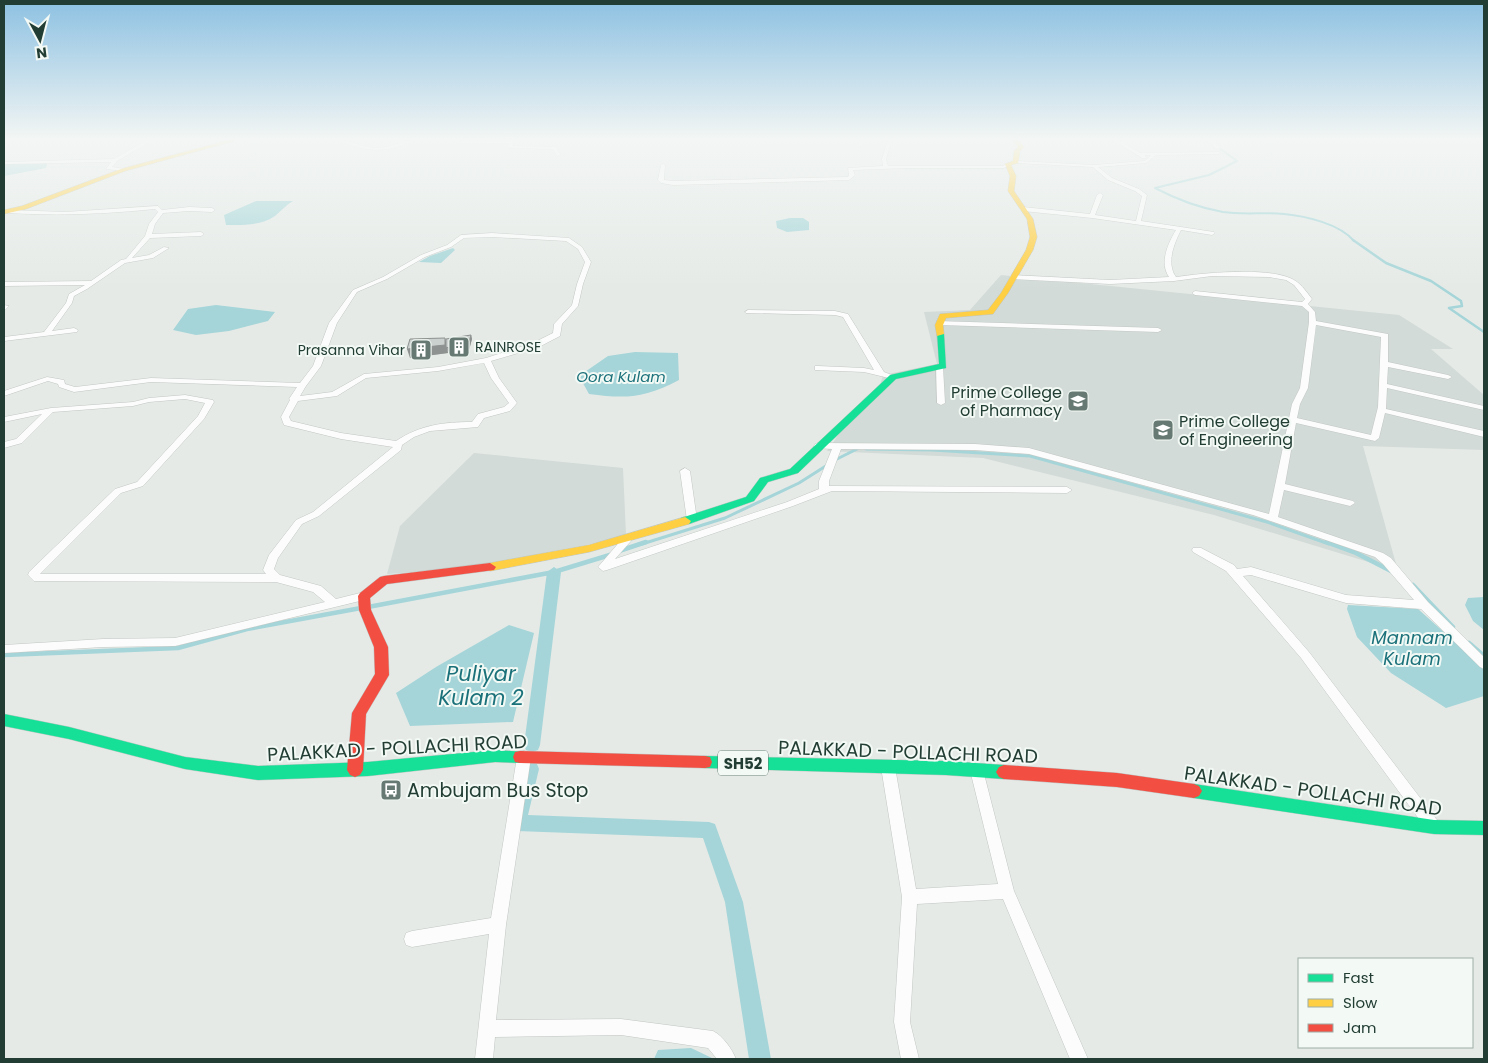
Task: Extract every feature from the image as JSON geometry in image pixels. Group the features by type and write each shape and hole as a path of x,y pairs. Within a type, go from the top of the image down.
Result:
{"street":[{"path":"7,211 24,208 72,190"},
{"path":"818,368 880,373 893,377 943,366 940,346 940,323 943,316 990,312 1006,295 1013,277 1031,252 1034,229 1023,209 1009,190"},
{"path":"1136,190 1145,196 1138,223"},
{"path":"1092,216 1100,195"},
{"path":"7,211 48,214 98,213 156,207 161,212"},
{"path":"47,333 69,303 71,295 129,258 148,236 152,224 161,212 189,209 212,210"},
{"path":"1023,209 1092,216 1212,233"},
{"path":"1174,279 1171,276 1168,260 1179,229"},
{"path":"148,236 201,234"},
{"path":"294,399 334,394 364,376 438,369 487,360 536,345 557,334 558,324 575,306 588,262 580,248 567,239 492,235 463,236 449,246 423,256 399,271 355,291 333,324 317,366 302,385 294,399 284,417 287,423 341,436 397,444 412,434 426,429 442,426 475,426 481,416 507,409 513,403 495,378 487,360"},
{"path":"129,258 151,257 166,248"},
{"path":"1013,277 1110,282 1174,279 1212,274 1282,278 1296,284 1306,294 1309,299 1304,304"},
{"path":"4,284 92,282"},
{"path":"1195,293 1304,304 1312,312 1313,322 1304,388 1296,404 1274,519"},
{"path":"748,312 835,313 846,315 880,373"},
{"path":"1293,420 1375,438 1378,436 1386,364 1385,336 1313,322"},
{"path":"940,323 1158,330"},
{"path":"4,339 74,330"},
{"path":"1386,364 1448,377"},
{"path":"939,367 941,404"},
{"path":"4,650 102,643 175,642 364,596 384,580 453,574 546,559 626,541 750,499 764,480 794,471 818,446 835,434 893,377"},
{"path":"4,394 47,380 61,382 62,385 74,390 151,380 302,385"},
{"path":"1383,384 1484,408"},
{"path":"4,419 51,410 133,404 149,400 185,397 210,402 201,417 140,484 118,491 32,575 38,578 276,578 317,589 334,603"},
{"path":"4,445 19,441 51,410"},
{"path":"1381,410 1484,434"},
{"path":"276,578 268,570 273,557 292,529 299,522 316,514 380,460 398,448 397,444"},
{"path":"824,489 824,481 838,445"},
{"path":"818,446 975,447 1029,452 1126,476 1274,519 1379,555 1393,568 1424,605 1484,664"},
{"path":"685,471 692,520"},
{"path":"1281,486 1350,503"},
{"path":"626,541 603,567 790,504 824,489 886,487 951,490 1067,490"},
{"path":"1197,550 1230,568 1235,573 1305,655 1434,827"},
{"path":"1235,573 1251,571 1346,599 1424,605"},
{"path":"355,770 359,713 382,674 381,647 365,610 364,596"},
{"name":"PALAKKAD - POLLACHI ROAD","path":"4,720 69,733 185,763 258,773 355,770 495,756 888,766 1117,780 1434,827 1484,828"},
{"path":"484,1059 498,925 524,757"},
{"path":"888,766 910,896 902,1022 910,1059"},
{"path":"977,770 1007,891 1078,1059"},
{"path":"910,896 1007,891"},
{"path":"412,939 498,925"},
{"path":"488,1029 621,1027 713,1040 727,1059"}],"shaded area":[{"name":"Prime College of Engineering","path":"1001,275 1399,315 1453,349 1431,349 1484,395 1484,450 1363,446 1398,571 1214,515 983,458 827,451 853,414 878,392 883,375 937,364 924,312 970,310"},
{"path":"474,453 623,468 626,535 586,545 464,568 387,574 400,526"}],"water":[{"path":"256,201 293,201 275,216 263,222 226,225 224,215"},
{"path":"803,218 809,222 809,230 787,232 777,228 776,221"},
{"path":"453,248 455,250 441,263 419,262 430,256"},
{"path":"216,305 275,312 268,321 229,331 196,335 173,330 188,309"},
{"name":"Oora Kulam","path":"635,352 678,353 679,380 646,394 636,396 589,394 579,376 608,356"},
{"path":"1484,597 1484,630 1473,621 1465,605 1468,598"},
{"name":"Mannam Kulam","path":"1348,605 1418,609 1484,668 1484,696 1446,708 1391,673 1357,637 1347,609"},
{"name":"Puliyar Kulam 2","path":"509,625 534,633 513,722 410,726 396,693 436,667"},
{"path":"691,1048 714,1059 654,1059 658,1050"}],"building":[{"path":"471,335 468,346 451,349 446,347 446,339"},
{"path":"445,338 445,345 407,349 410,339"}],"waterway":[{"path":"1158,190 1188,203 1223,212 1284,214 1312,219 1340,230 1353,240"},
{"path":"1353,240 1386,263 1431,281 1461,301 1462,306 1449,308 1484,332"},
{"path":"835,460 857,449"},
{"path":"866,449 932,450 1030,456 1267,522 1329,544"},
{"path":"642,544 725,518 799,483 829,464"},
{"path":"619,551 646,542"},
{"path":"1326,542 1356,553 1391,571"},
{"path":"368,607 554,572 613,554"},
{"path":"532,745 554,572"},
{"path":"1413,585 1453,627"},
{"path":"4,655 178,648 247,629 361,608"},
{"path":"1469,643 1484,656"},
{"path":"531,769 517,823 709,830 734,902 760,1059"}],"traffic: fast":[{"path":"685,521 750,499 764,480 794,471 893,377 943,366 940,334"},
{"path":"4,720 69,733 185,763 258,773 368,769 495,756 520,757"},
{"path":"705,762 946,768 1004,772"},
{"path":"1194,791 1434,827 1484,828"}],"traffic: slow":[{"path":"4,212 24,208 72,190"},
{"path":"940,334 939,325 943,316 990,312 1002,297 1030,250 1034,237 1032,223 1011,190"},
{"path":"490,567 541,559 589,548 685,521"}],"traffic: jam":[{"path":"355,770 359,713 382,675 381,647 365,610 364,596 384,580 490,567"},
{"path":"520,757 705,762"},
{"path":"1004,772 1117,780 1194,791"}],"place":[{"name":"RAINROSE","path":"459,347"},
{"name":"Prasanna Vihar","path":"421,350"},
{"name":"Prime College of Pharmacy","path":"1078,401"},
{"name":"Prime College of Engineering","path":"1163,430"},
{"name":"Ambujam Bus Stop","path":"391,790"}]}
